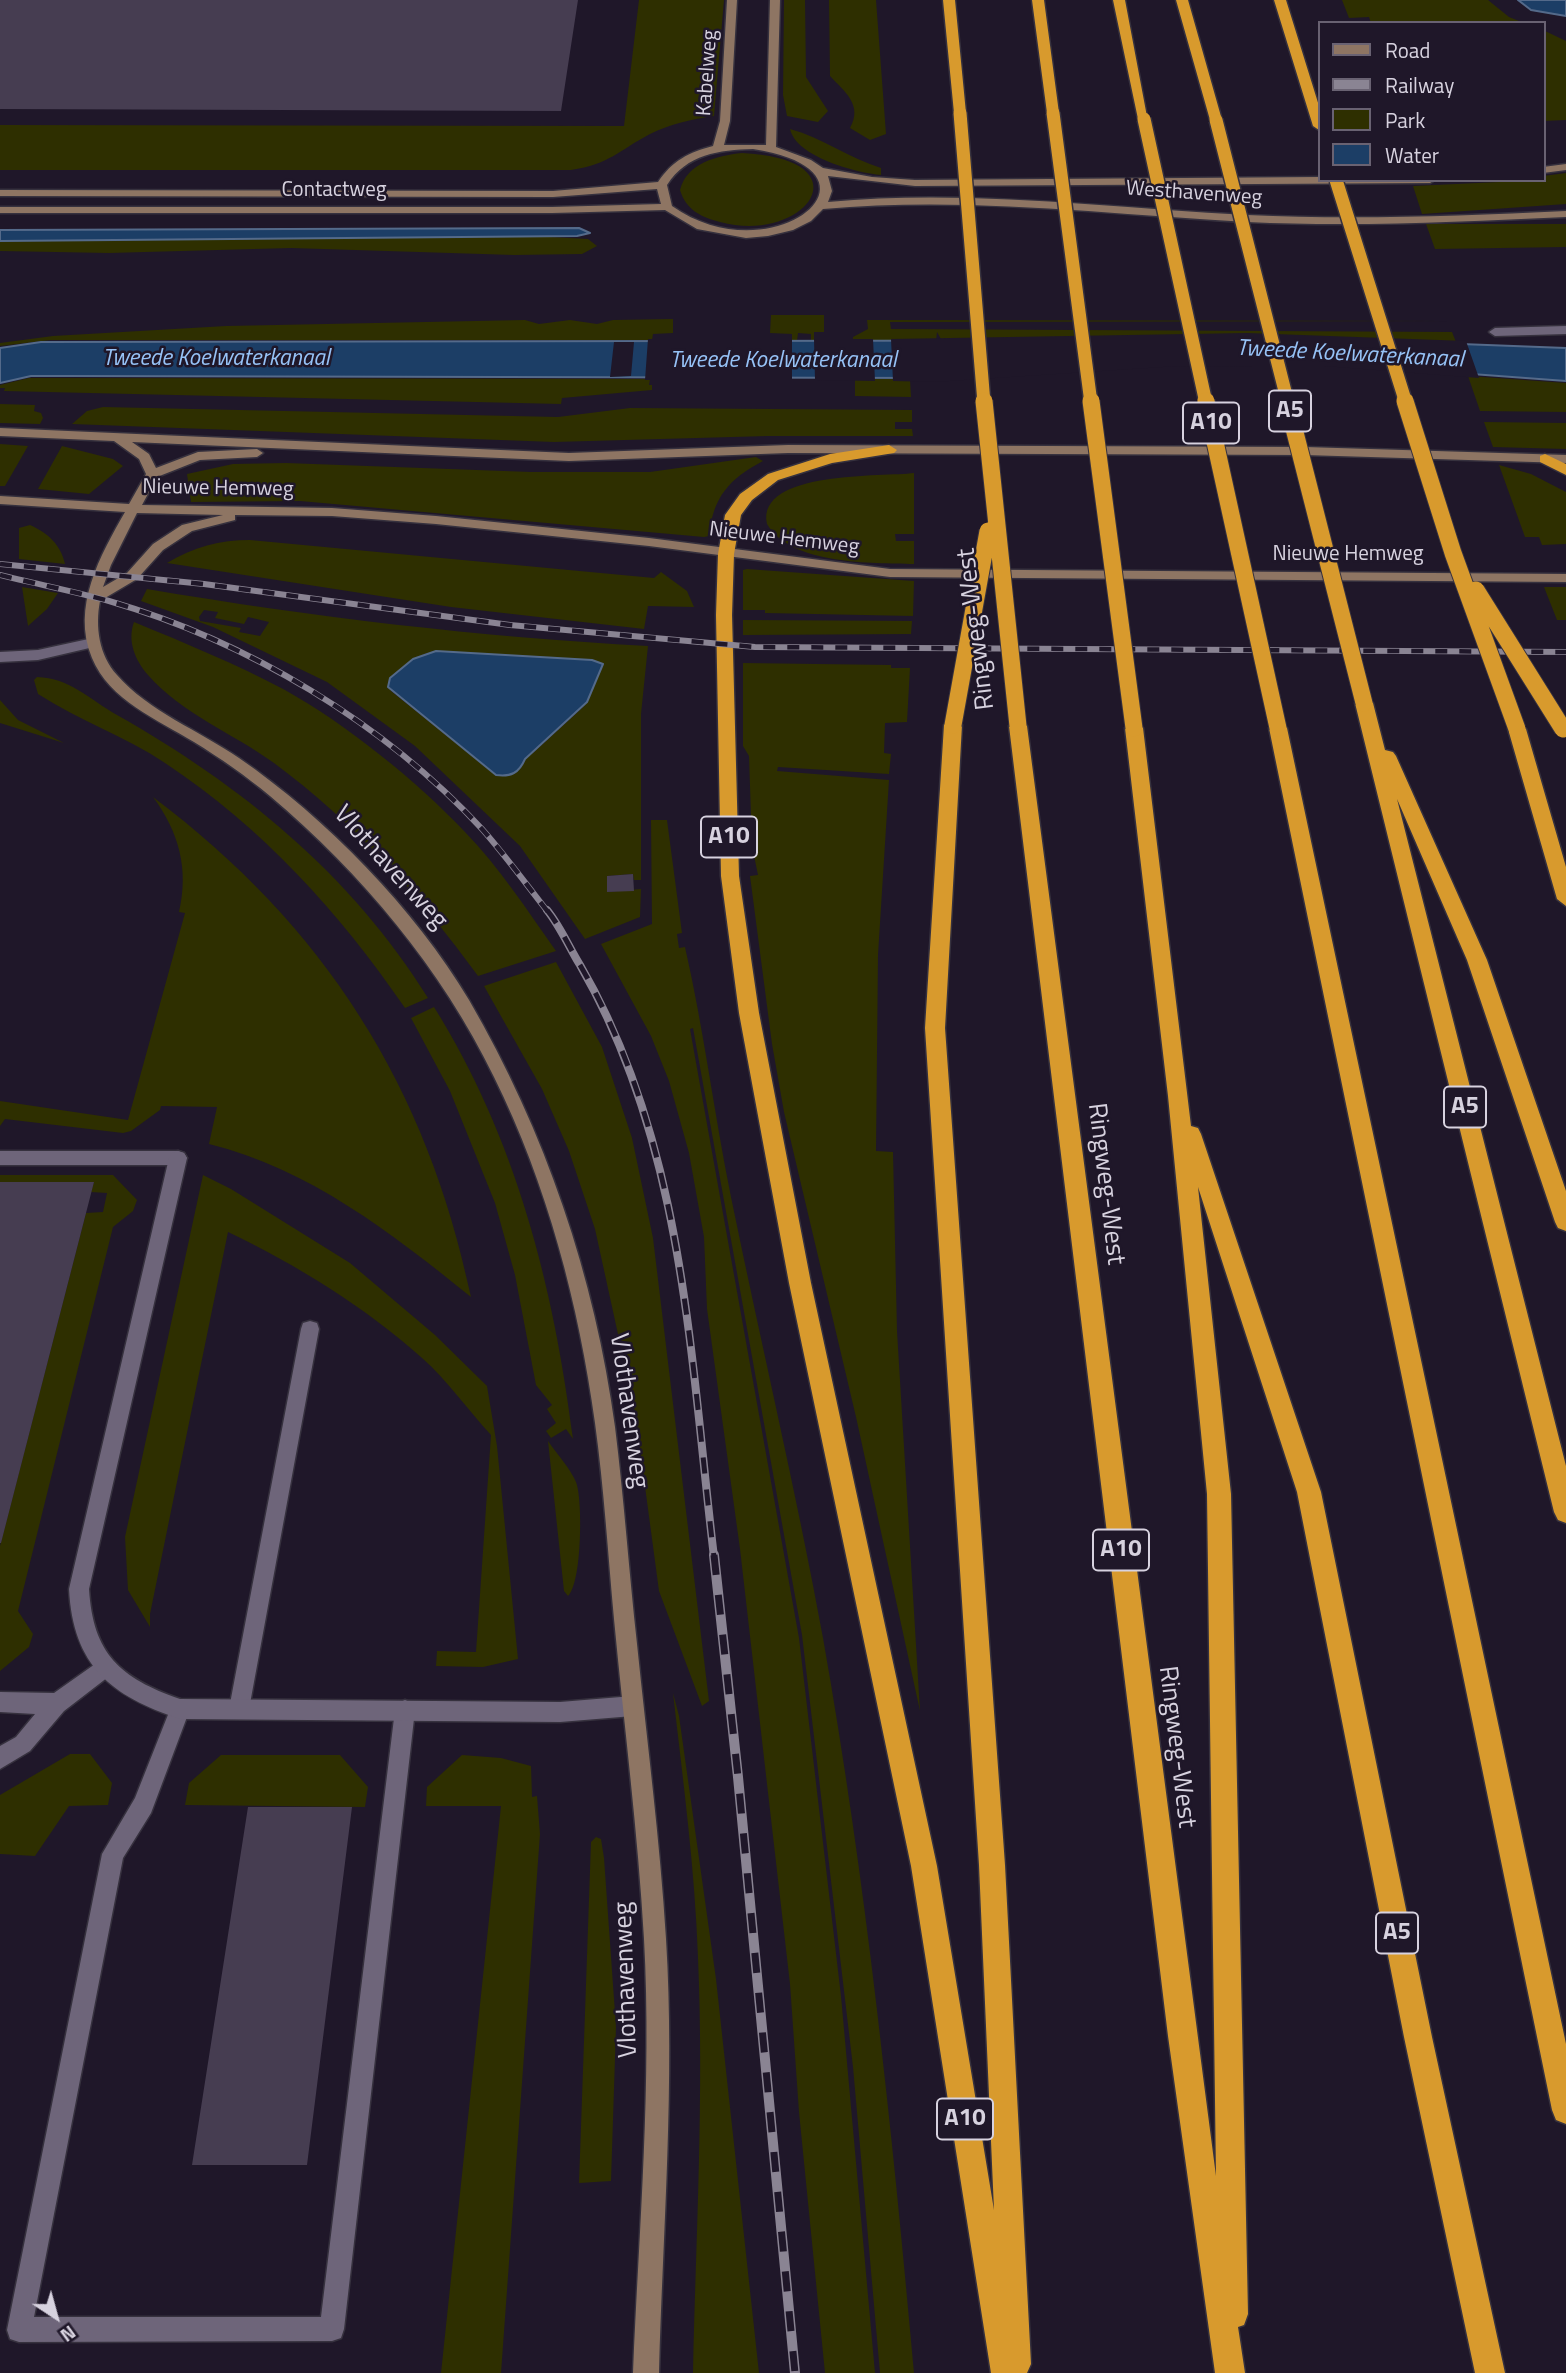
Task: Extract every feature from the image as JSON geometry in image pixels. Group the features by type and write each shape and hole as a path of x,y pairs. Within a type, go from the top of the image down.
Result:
{"highway":[{"name":"Ringweg-West","path":"949,0 993,509 1018,726 1182,2036 1232,2373"},
{"name":"Ringweg-West","path":"1038,0 1134,728 1178,1096 1219,1494 1232,2373"},
{"name":"A10","path":"1119,0 1278,728 1566,2110"},
{"name":"A5","path":"1182,0 1216,120 1566,1512"},
{"path":"1280,0 1318,123"},
{"path":"1337,182 1452,552 1517,729 1566,899"},
{"name":"A10","path":"889,450 830,459 792,470 757,488 746,497 733,515 726,554 724,645 730,876 748,1013 800,1283 925,1866 1006,2373"},
{"path":"1545,458 1566,470"},
{"name":"A10","path":"993,509 953,725 935,1028 992,1865 1017,2373"},
{"path":"1452,552 1565,732"},
{"name":"A5","path":"1364,703 1477,960 1566,1222"},
{"name":"A5","path":"1178,1096 1309,1492 1399,1943 1490,2373"}],"main road":[{"name":"Kabelweg","path":"718,148 725,121 732,0"},
{"path":"771,148 775,0"},
{"path":"718,148 771,148 799,157 819,171 826,182 826,194 821,206 794,225 754,234 711,231 678,217 667,207 662,185 667,175 686,159 718,148"},
{"path":"1545,170 1566,167"},
{"name":"Westhavenweg","path":"819,171 872,180 915,183 1318,181"},
{"name":"Contactweg","path":"0,193 552,194 662,185"},
{"name":"Westhavenweg","path":"821,206 878,199 973,198 1036,200 1206,216 1315,220 1566,214"},
{"name":"Contactweg","path":"0,210 552,211 667,207"},
{"name":"Nieuwe Hemweg","path":"0,432 569,457 763,450 889,450 1305,451 1566,458"},
{"path":"116,436 144,457 152,474 198,456 348,447"},
{"name":"Vlothavenweg","path":"152,474 112,548 95,598 91,619 93,643 100,661 124,691 253,775 352,860 424,945 456,992 496,1060 548,1181 587,1325 604,1424 651,1878 658,2048 646,2373"},
{"name":"Nieuwe Hemweg","path":"0,500 135,509 282,510 436,520 649,542 890,573 1566,578"},
{"path":"95,598 132,576 158,547 187,528 217,519 282,510"}],"street":[{"path":"1496,332 1566,330"},
{"path":"0,657 38,655 93,643"},
{"path":"0,1158 178,1158 79,1589 78,1611 83,1630 105,1668 123,1684 149,1700 180,1709 560,1712 633,1706"},
{"path":"239,1709 310,1329"},
{"path":"0,1758 23,1744 57,1704 105,1668"},
{"path":"0,1702 57,1704"},
{"path":"180,1709 143,1805 113,1854 19,2330 332,2329 405,1710"}],"green space":[{"path":"639,0 724,0 714,116 665,127 605,160 584,167 571,170 0,170 0,125 624,126"},
{"path":"784,0 805,0 806,77 828,111 818,122 787,116 783,95"},
{"path":"829,0 876,0 886,134 870,140 850,128 853,106 846,93 830,76"},
{"path":"1342,0 1488,0 1509,17 1519,21 1370,21 1369,17 1349,18"},
{"path":"1545,31 1566,41 1566,120 1545,121"},
{"path":"790,129 814,137 881,168 881,175 843,167 815,155 803,148"},
{"path":"742,153 781,159 804,170 813,184 810,198 798,212 777,222 751,226 713,220 690,208 680,190 689,173 704,162"},
{"path":"1566,173 1566,204 1422,214 1413,186 1545,182 1545,176"},
{"path":"1426,224 1566,224 1566,247 1435,249"},
{"path":"0,230 413,230 588,239 597,246 582,254 514,255 291,248 109,253 0,251"},
{"path":"771,315 824,315 824,332 814,332 814,341 811,341 811,334 798,333 797,341 792,341 792,334 770,333"},
{"path":"673,319 673,333 653,334 652,340 51,340 0,346 0,343 53,336 226,326 525,320 539,324 570,320 597,324 613,320"},
{"path":"867,320 1448,321 890,322 891,329 1452,332 1456,342 942,341 937,332 936,341 853,341 853,337 868,329"},
{"path":"1468,376 1566,383 1566,412 1480,411"},
{"path":"29,378 650,379 652,390 562,398 561,404 4,391 5,388 0,388 0,385"},
{"path":"855,379 910,379 911,397 855,396"},
{"path":"0,404 35,405 34,411 41,413 43,418 40,424 0,423"},
{"path":"103,407 558,417 630,408 912,410 912,422 895,422 895,429 912,429 913,436 768,436 554,442 72,424 87,411"},
{"path":"1484,422 1566,423 1566,449 1493,447"},
{"path":"0,444 28,446 5,486 0,486"},
{"path":"62,446 113,459 123,466 89,494 38,489"},
{"path":"756,457 763,461 732,482 725,491 714,510 709,536 704,537 300,501 191,502 187,474 233,464 286,463 531,472 650,472"},
{"path":"1499,465 1531,474 1566,492 1566,544 1542,545 1539,537 1525,537"},
{"path":"914,473 914,534 895,534 896,541 914,541 914,564 855,562 813,554 778,537 767,524 769,506 781,494 801,485 851,477"},
{"path":"30,525 53,540 65,564 19,559 19,528"},
{"path":"250,540 654,578 661,572 687,591 694,607 648,606 644,629 451,607 167,563 207,545"},
{"path":"743,570 914,581 913,616 765,613 765,610 743,610"},
{"path":"22,587 58,593 47,609 28,626"},
{"path":"1544,587 1566,587 1566,620 1557,620"},
{"path":"147,589 396,625 648,646 641,714 641,880 634,880 633,874 607,876 607,892 641,889 640,917 585,939 520,846 415,746 327,682 213,627 141,601","holes":["204,610 218,612 215,618 244,624 248,617 269,622 260,636 239,632 241,628 200,621 199,617","427,653 592,660 603,665 583,707 534,752 496,775 391,691 390,678 413,659"]},
{"path":"743,620 912,621 911,634 743,635"},
{"path":"134,622 285,690 332,719 380,755 425,793 478,846 556,951 478,976 409,889 332,810 274,763 192,712 161,689 139,663 131,636"},
{"path":"743,663 891,665 891,668 910,668 907,722 885,723 884,753 891,754 889,774 778,767 777,771 889,780 878,955 876,1151 893,1152 897,1331 920,1711 856,1417 784,1112 772,1044 750,876 758,875 752,846 749,756 743,746"},
{"path":"37,677 59,681 79,690 207,771 250,803 329,873 365,912 398,953 428,998 405,1008 326,905 235,815 165,763 38,694 34,680"},
{"path":"0,700 18,720 64,743 0,723"},
{"path":"153,797 214,847 269,900 318,957 360,1017 396,1081 427,1148 452,1221 471,1297 380,1227 315,1186 281,1169 209,1144 217,1107 161,1106 160,1110 131,1131 123,1133 5,1119 0,1126 0,1101 128,1120 185,913 179,912 183,881 180,852 169,824"},
{"path":"651,820 667,820 682,933 677,934 679,948 685,947 692,978 731,1197 823,1638 865,1912 897,2189 914,2373 880,2373 853,2067 802,1635 693,1028 690,1029 799,1638 841,1996 875,2373 825,2373 799,2112 790,1984 740,1549 707,1309 704,1237 689,1153 669,1081 651,1036 601,944 652,924"},
{"path":"556,962 602,1047 632,1138 653,1238 709,1701 702,1706 659,1591 635,1412 595,1229 569,1151 542,1089 484,986"},
{"path":"434,1007 488,1108 527,1215 555,1326 573,1439 566,1429 551,1438 546,1431 556,1423 547,1409 552,1405 536,1385 515,1275 495,1203 450,1091 411,1018"},
{"path":"0,1175 113,1175 137,1200 133,1211 113,1227 18,1611 33,1634 29,1647 0,1671 0,1546 86,1213 103,1212 107,1193 91,1192 94,1182 0,1182"},
{"path":"203,1175 231,1189 350,1263 435,1335 487,1386 497,1446 518,1659 483,1667 436,1666 437,1651 476,1652 491,1435 431,1367 377,1321 305,1273 228,1232 150,1614 150,1627 128,1590 125,1537"},
{"path":"548,1441 576,1482 580,1505 579,1559 573,1588 568,1596 564,1591"},
{"path":"673,1693 679,1716 716,1979 759,2373 693,2373 700,2010 694,1891"},
{"path":"70,1754 90,1754 112,1783 108,1805 69,1806 35,1856 0,1854 0,1795"},
{"path":"221,1755 340,1755 368,1787 365,1807 185,1805 189,1783"},
{"path":"462,1755 501,1758 531,1766 532,1797 537,1796 540,1834 501,2373 441,2373 501,1806 426,1806 427,1787"},
{"path":"596,1837 601,1839 604,1858 616,2027 611,2181 579,2183 591,1842"}],"water":[{"path":"1518,0 1566,0 1566,16 1531,10"},
{"path":"579,228 590,233 577,236 0,241 0,230"},
{"name":"Tweede Koelwaterkanaal","path":"1356,340 1566,348 1566,381 1324,363 1163,363 934,378 31,376 0,383 0,348 41,342"},
{"path":"436,651 592,660 603,664 587,702 525,759 517,771 510,775 496,775 388,687 390,678 413,659"}],"pier":[{"path":"1247,333 1466,341 1479,378 1324,366 1253,366 1163,367 934,382 893,381 891,339"},
{"path":"648,339 792,339 792,380 645,380"},
{"path":"814,339 873,339 875,381 815,380"},
{"path":"614,342 634,342 631,376 610,377"}],"building":[{"path":"0,0 578,0 561,111 0,109"},
{"path":"633,874 634,891 607,892 607,876"},
{"path":"0,1182 94,1182 1,1543 0,1543"},
{"path":"248,1807 352,1807 307,2165 192,2165"}],"railway":[{"path":"0,564 204,584 510,625 755,647 1566,652"},
{"path":"0,575 109,601 161,618 262,663 310,690 402,754 443,790 491,839 548,912"},
{"path":"547,910 580,965 615,1034 641,1105 662,1178 688,1329 714,1557"},
{"path":"714,1555 795,2373"}]}
